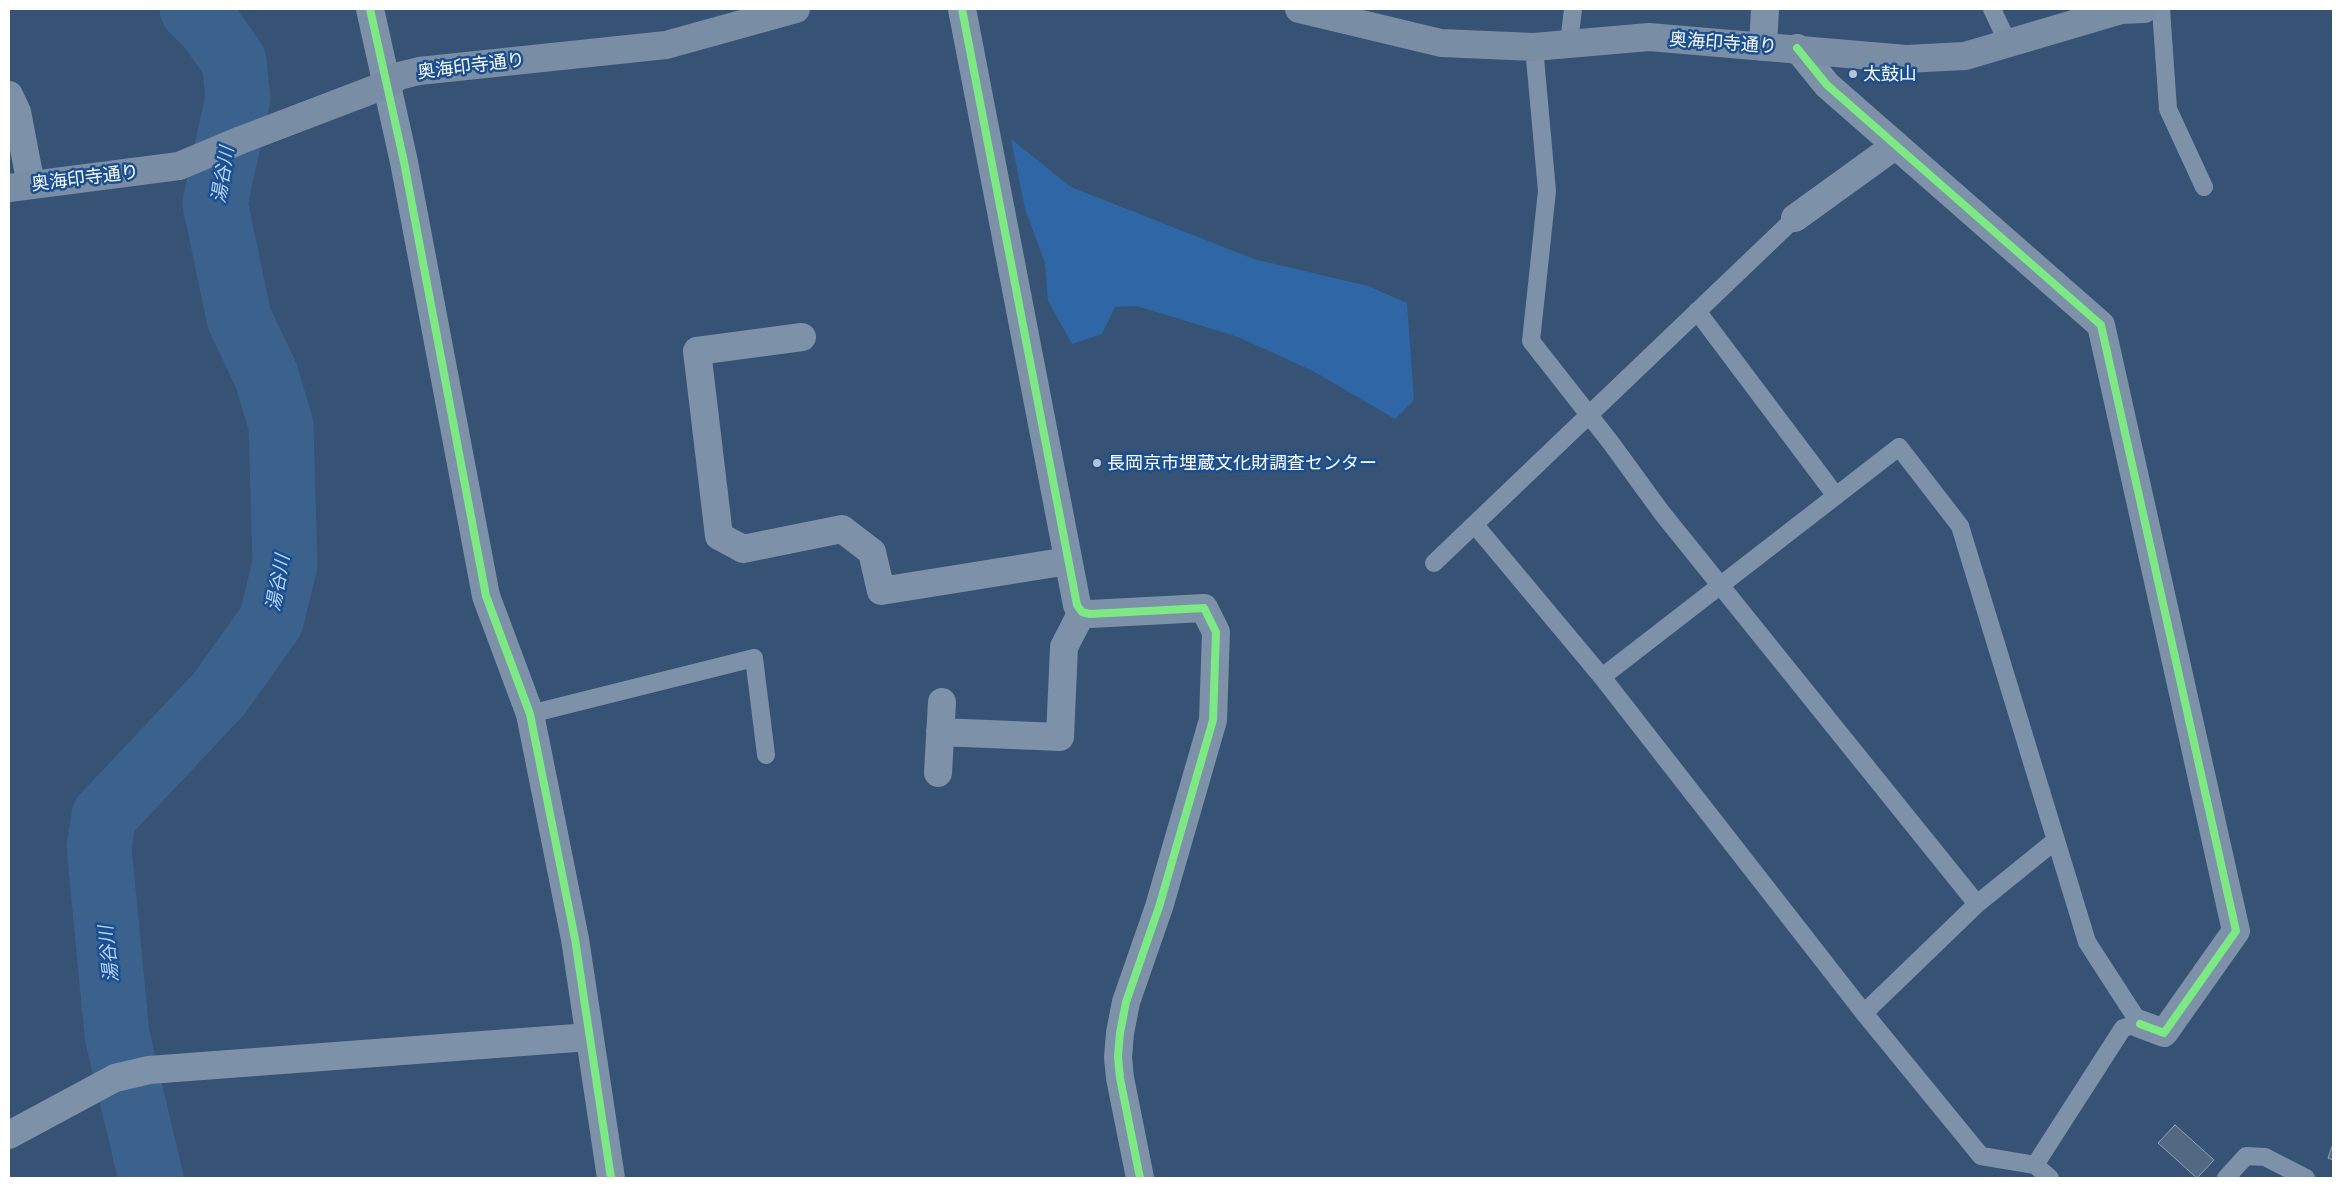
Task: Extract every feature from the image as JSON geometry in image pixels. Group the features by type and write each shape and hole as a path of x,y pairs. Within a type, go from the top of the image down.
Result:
{"street":[{"path":"370,9 385,84 404,162 486,596 530,714 575,939 611,1178"},
{"name":"奥海印寺通り","path":"20,187 179,166 385,84 399,76 419,71 666,45 796,9"},
{"path":"962,9 1077,605 1082,612 1090,614 1204,608 1216,632 1213,720 1159,907 1126,1002 1120,1033 1118,1057 1120,1078 1140,1178"},
{"name":"奥海印寺通り","path":"1299,9 1441,43 1534,47 1569,42 1649,37 1906,58 1965,56 2129,9"},
{"path":"1763,46 1765,9"},
{"path":"1797,48 1827,85 2101,325 2236,931 2164,1033 2140,1024"},
{"path":"9,95 17,112 20,187"},
{"path":"1796,218 1896,145"},
{"path":"802,337 697,352 719,536 743,549 842,529 872,552 881,591 1068,561"},
{"path":"940,732 1060,736 1064,647 1082,612"},
{"path":"938,773 942,702"},
{"path":"9,1135 115,1078 149,1070 589,1037"}],"lane":[{"path":"1569,42 1573,9"},
{"path":"1992,9 2008,43"},
{"path":"2160,9 2168,108 2204,187"},
{"path":"1534,47 1546,191 1531,341 1662,514 1978,904"},
{"path":"1434,563 1796,218"},
{"path":"1697,311 1836,496"},
{"path":"1602,677 1900,447 1960,526 2087,942 2140,1024 2122,1028 2035,1165"},
{"path":"1474,525 1602,677 1864,1013 1981,1156 2035,1165 2050,1178"},
{"path":"530,714 754,658 766,755"},
{"path":"1864,1013 1978,904 2056,840"},
{"path":"2226,1178 2246,1156 2264,1157 2306,1178"}],"shaded area":[{"path":"1011,139 1071,187 1254,259 1368,286 1407,303 1414,400 1395,419 1313,371 1238,337 1137,306 1115,307 1102,334 1072,344 1048,301 1045,263 1025,209"}],"building":[{"path":"2175,1125 2214,1160 2197,1178 2158,1143"},
{"path":"2333,1144 2333,1160 2328,1158"}],"waterway":[{"name":"湯谷川","path":"151,1178 117,1035 99,847 104,816 219,694 271,621 285,564 281,425 266,375 239,318 215,203 238,98 234,61 210,27 192,9"}],"cycle path":[{"path":"370,9 404,162 486,596 530,714 575,939 611,1178"},
{"path":"962,9 1077,605 1082,612 1090,614 1204,608 1216,632 1213,720 1159,907 1126,1002 1120,1033 1118,1057 1120,1078 1140,1178"},
{"path":"1797,48 1827,85 2101,325 2236,931 2164,1033 2140,1024"}],"place":[{"name":"太鼓山","path":"1853,74"},
{"name":"長岡京市埋蔵文化財調査センター","path":"1097,463"}]}
